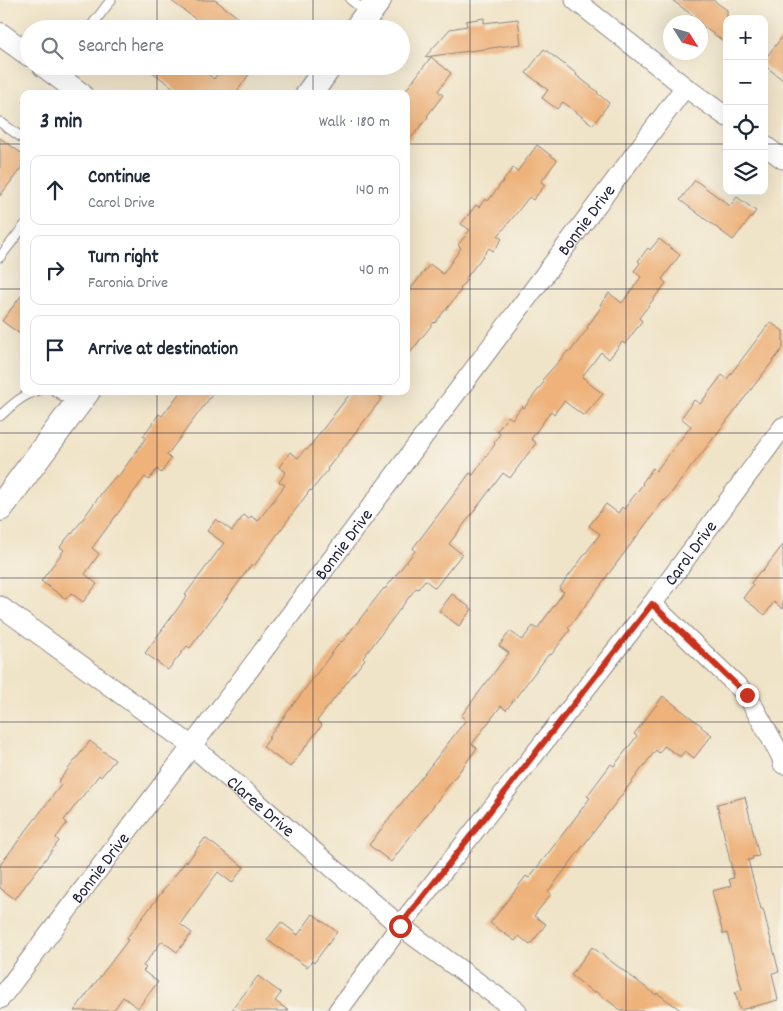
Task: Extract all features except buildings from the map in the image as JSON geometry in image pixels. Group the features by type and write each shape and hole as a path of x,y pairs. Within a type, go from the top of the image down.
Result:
{"main road":[{"path":"311,90 322,75"},
{"path":"0,508 82,398"}],"street":[{"path":"575,0 685,87 723,114"},
{"path":"0,34 20,48"},
{"path":"60,75 77,90"},
{"name":"Bonnie Drive","path":"0,999 192,746 685,87"},
{"path":"768,148 783,159"},
{"name":"Carol Drive","path":"338,1011 400,926 652,604 783,427"},
{"path":"652,604 747,695 781,756 783,764"},
{"name":"Claree Drive","path":"0,606 192,746 400,926 517,1011"}],"lane":[{"path":"96,20 111,0"},
{"path":"0,122 20,137"},
{"path":"0,257 20,231"},
{"path":"0,416 12,404 28,395"}],"route":[{"path":"400,926 652,604 747,695"}]}
